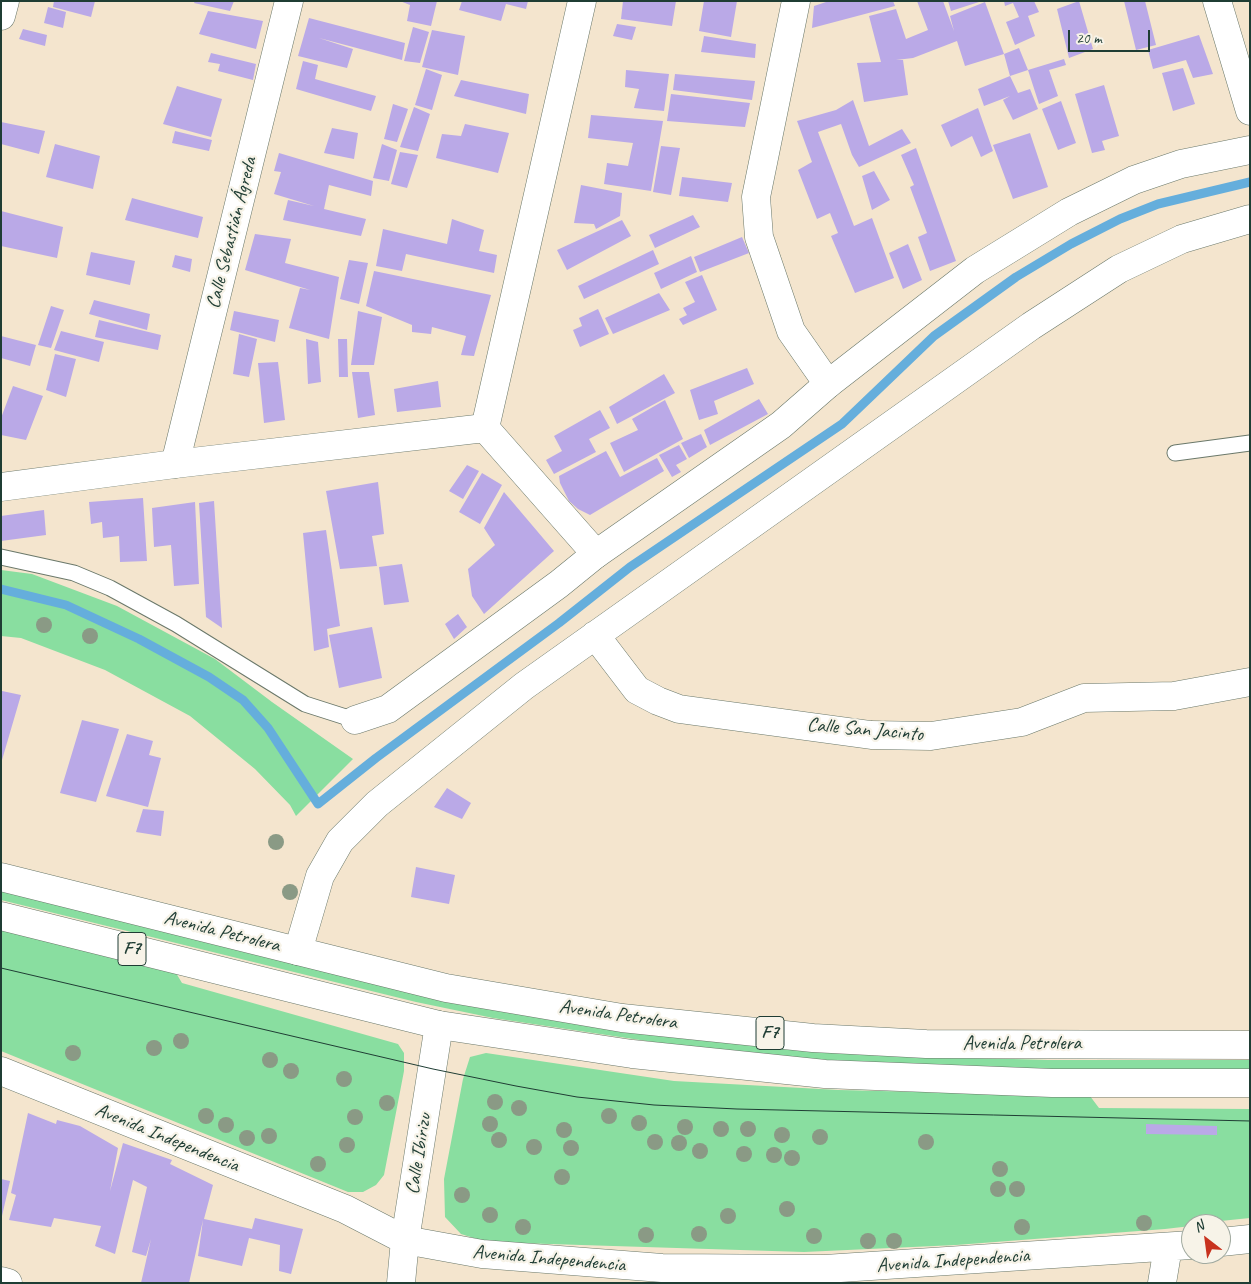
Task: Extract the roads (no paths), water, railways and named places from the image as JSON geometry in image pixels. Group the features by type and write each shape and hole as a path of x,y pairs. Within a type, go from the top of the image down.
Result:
{"main road":[{"path":"1,16 5,1"},
{"name":"Calle Sebastián Ágreda","path":"175,464 289,1"},
{"path":"485,428 582,1"},
{"path":"796,1 756,197 759,237 791,331 828,384"},
{"path":"1217,1 1250,111"},
{"path":"355,720 388,710 559,584 596,554 781,425 828,384 975,270 1068,212 1134,180 1181,164 1250,150"},
{"path":"298,951 320,876 340,841 377,804 524,686 1032,326 1119,269 1182,239 1250,219"},
{"path":"1,487 175,464 485,428"},
{"path":"485,428 596,554"},
{"name":"Calle San Jacinto","path":"596,635 637,690 679,709 871,735 931,736 1022,722 1084,698 1174,696 1250,682"},
{"name":"Avenida Petrolera","path":"1,877 446,988 622,1018 813,1038 926,1044 1250,1045"},
{"name":"Avenida Petrolera","path":"1,916 438,1025 632,1054 825,1074 1052,1083 1250,1083"},
{"name":"Calle Ibirizu","path":"401,1283 405,1240 438,1025"},
{"name":"Avenida Independencia","path":"1,1071 345,1209 405,1240 482,1254 662,1268 825,1269 1180,1246"},
{"path":"1231,1241 1250,1239"},
{"path":"1162,1283 1180,1246"},
{"path":"1,1281 8,1283"}],"lane":[{"path":"1174,454 1250,443"},
{"path":"1,557 74,573 110,588 176,624 305,704 355,720"}],"waterway":[{"path":"1,589 66,605 139,639 209,677 243,700 268,728 318,804 376,758 559,623 630,567 842,424 934,336 1016,277 1071,244 1120,219 1158,204 1250,182"}],"tram line":[{"path":"1,968 433,1069 577,1097 654,1105 737,1109 1250,1121"}]}
